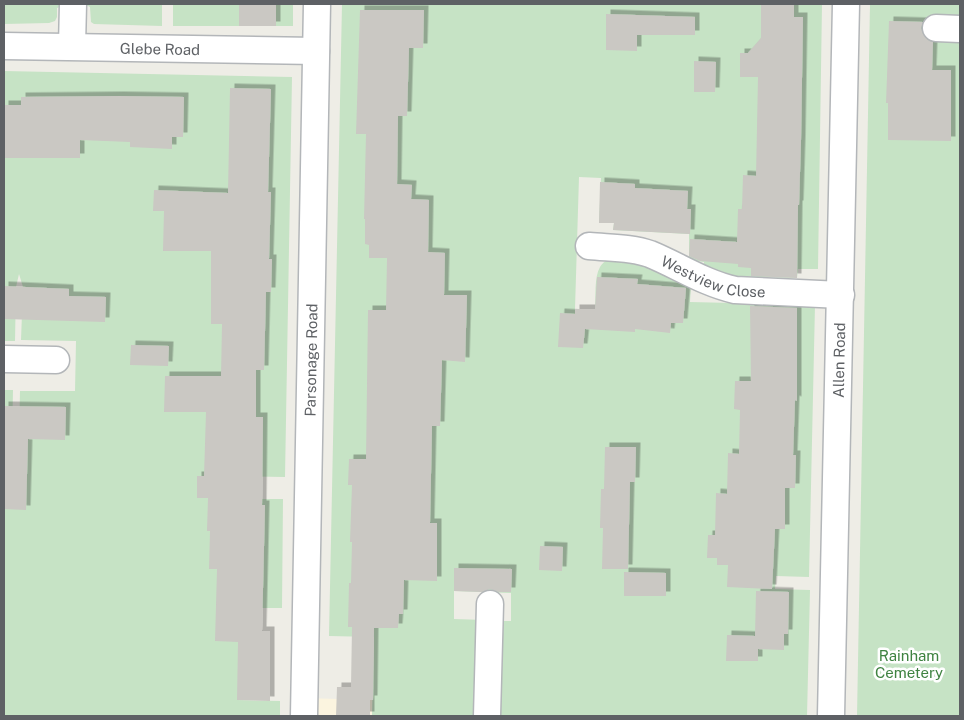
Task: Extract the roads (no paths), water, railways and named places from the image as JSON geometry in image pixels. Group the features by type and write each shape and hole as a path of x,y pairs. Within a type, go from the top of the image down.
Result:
{"street":[{"path":"72,46 73,4"},
{"name":"Parsonage Road","path":"304,716 317,4"},
{"name":"Allen Road","path":"831,716 846,4"},
{"name":"Glebe Road","path":"4,46 316,51"},
{"name":"Westview Close","path":"589,246 636,250 650,254 691,275 735,290 841,295"},
{"path":"4,359 56,360"},
{"path":"487,716 490,604"}],"park label":[{"name":"Rainham Cemetery","path":"909,664"}]}
